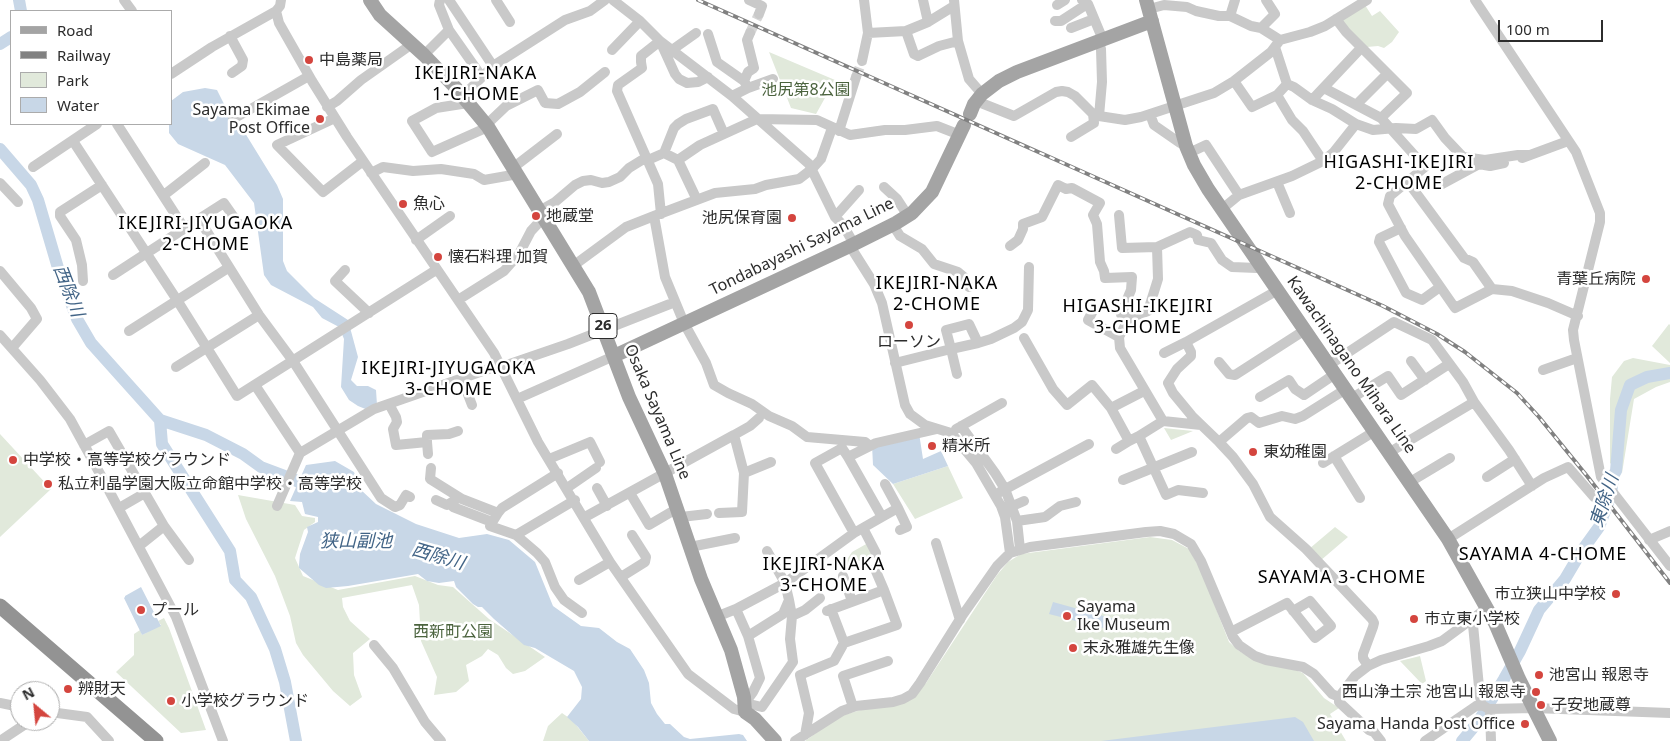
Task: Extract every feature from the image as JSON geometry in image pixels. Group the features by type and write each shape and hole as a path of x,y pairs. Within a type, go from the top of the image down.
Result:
{"highway":[{"path":"0,606 156,741"}],"main road":[{"name":"Osaka Sayama Line","path":"372,1 380,15 424,55 487,126 516,170 589,292 629,397 665,474 701,578 731,650 745,707"},
{"name":"Tondabayashi Sayama Line","path":"614,356 852,245 908,216 932,192 970,114 999,81 1017,72 1101,41 1149,10"},
{"name":"Kawachinagano Mihara Line","path":"1149,10 1187,147 1204,181 1448,539 1487,608 1550,741"},
{"path":"745,707 775,741"}],"street":[{"path":"172,71 276,11 280,6 281,0"},
{"path":"440,0 439,5 449,30 482,77"},
{"path":"449,0 493,66"},
{"path":"496,0 510,22"},
{"path":"605,0 590,11 565,20 493,66 465,100 436,108 412,121 432,152 487,126 506,106 538,90 545,103 558,104 580,92 605,72"},
{"path":"613,0 640,21 660,41 732,96 809,164 835,217 843,225 874,284 882,303 902,398 910,414 925,425 951,433 976,462 1002,510 1015,551"},
{"path":"749,0 762,6 759,14"},
{"path":"862,61 868,34 864,0"},
{"path":"923,0 928,22"},
{"path":"1230,16 1235,0"},
{"path":"1261,28 1275,14 1266,0"},
{"path":"678,160 700,145 757,119 817,120 850,134 905,130 937,126 970,114 1014,116 1056,92 1062,91 1075,96 1096,115 1125,120 1150,114 1214,93 1234,82 1278,44 1310,32 1367,0"},
{"path":"1475,0 1578,155 1600,214 1573,335 1577,358 1602,477 1606,485 1670,566"},
{"path":"1055,21 1061,21 1088,2 1101,41 1102,82 1094,122 1071,137"},
{"path":"868,34 906,31 928,22 954,3"},
{"path":"954,3 958,41 969,80 970,114"},
{"path":"1149,10 1164,4 1187,7 1219,16 1230,16 1261,28 1278,44 1287,84"},
{"path":"276,11 279,23 327,107 436,270 485,339 549,459 610,562 688,674 734,709 762,707 793,662 790,639 792,616 789,600 785,583 767,551"},
{"path":"1076,28 1094,19"},
{"path":"1336,19 1361,48 1407,93 1381,118"},
{"path":"612,50 640,21"},
{"path":"424,55 449,30"},
{"path":"906,31 914,54 918,56 939,46 958,41"},
{"path":"672,50 696,33"},
{"path":"746,84 748,72 754,68 747,40 750,33"},
{"path":"708,34 717,62 746,84"},
{"path":"230,36 243,60 242,66 232,73"},
{"path":"660,41 675,74 680,79 687,82 698,82 708,77"},
{"path":"660,41 642,56 642,68 618,85 617,91 658,184 657,215 665,277 684,322 706,363 714,385 728,394 752,404 769,416 792,426 807,437 865,442 870,446"},
{"path":"327,107 337,102 361,80 412,44"},
{"path":"1312,100 1361,48"},
{"path":"1357,104 1387,74"},
{"path":"233,119 309,76"},
{"path":"573,266 626,227 657,215 715,193 755,190 766,185 799,179 821,159 836,129 856,77"},
{"path":"732,96 746,84 773,79"},
{"path":"1234,82 1252,107 1277,95 1287,84"},
{"path":"1287,84 1356,124 1373,130 1391,128 1416,129 1432,120 1445,138 1463,157 1485,160 1518,154 1529,156"},
{"path":"1324,88 1381,118 1425,167 1390,196 1388,204 1401,228 1455,308 1492,289 1512,291 1578,316"},
{"path":"1277,95 1292,120 1323,161"},
{"path":"458,300 504,271 519,254 542,215 575,185 591,180 602,183 609,182 620,177 629,168 642,160 648,160 664,153 674,128 678,124 713,109 724,134"},
{"path":"1150,114 1154,125 1180,144 1187,147 1206,145 1239,195"},
{"path":"335,118 277,145 323,192 363,161"},
{"path":"1222,209 1239,195 1277,182 1323,161 1333,154 1356,124"},
{"path":"33,167 96,125"},
{"path":"119,125 184,228"},
{"path":"371,173 384,167 413,171 441,169 474,174 484,180 516,170 557,134"},
{"path":"73,141 237,396 436,270"},
{"path":"1442,184 1479,164 1490,166 1529,156 1568,141"},
{"path":"664,153 678,160 697,200"},
{"path":"164,195 205,163"},
{"path":"1277,182 1290,213"},
{"path":"1408,182 1464,258 1473,262 1492,289"},
{"path":"0,183 18,202"},
{"path":"83,281 82,265 76,240 60,216 60,212 102,185"},
{"path":"1010,246 1018,240 1023,224 1042,218 1058,185 1066,189 1072,188 1100,203 1093,215 1097,224 1100,262 1105,278 1132,277 1131,290 1121,314 1129,318"},
{"path":"884,187 897,199 908,216"},
{"path":"835,217 858,190"},
{"path":"113,275 226,202 238,223"},
{"path":"1119,215 1122,248 1157,247 1190,232 1197,235 1198,240 1211,243 1222,260 1232,267 1257,268 1261,265"},
{"path":"416,240 450,216"},
{"path":"199,219 228,268 259,315 293,361 381,498 395,507 400,505 406,495 410,497"},
{"path":"893,225 900,236 922,249 934,264 958,272 964,277 969,287"},
{"path":"1401,228 1380,238 1378,242 1406,293 1422,300 1440,287"},
{"path":"1157,247 1158,279 1148,311 1129,318 1119,336 1120,348 1163,422"},
{"path":"895,363 978,343 1014,328 1022,322 1028,310 1030,266"},
{"path":"129,331 228,268"},
{"path":"345,270 335,281 369,314"},
{"path":"0,271 31,308 37,319 12,348"},
{"path":"1164,353 1278,290"},
{"path":"277,506 300,453 374,409 501,366 675,302"},
{"path":"1094,309 1088,320 1119,336"},
{"path":"176,367 259,315"},
{"path":"1260,397 1288,380 1295,389 1304,395 1332,370 1394,322 1432,340 1463,382 1474,402 1532,486"},
{"path":"956,374 946,330 969,324 978,343"},
{"path":"1219,362 1230,374 1235,375 1305,330"},
{"path":"0,335 70,419 119,508 176,617 223,741"},
{"path":"1024,338 1053,389 1067,405 1092,385 1111,408 1153,467 1166,495 1178,490 1203,493"},
{"path":"1186,342 1191,356 1177,369 1168,383 1173,393 1219,442 1253,484 1270,517 1306,549 1372,619 1373,627 1363,654 1363,658 1368,666"},
{"path":"517,399 614,356"},
{"path":"1543,370 1577,358"},
{"path":"1411,361 1425,380"},
{"path":"1219,442 1247,418 1251,417 1259,423 1282,416 1295,418 1303,416 1388,376 1401,395 1449,364"},
{"path":"462,378 472,405"},
{"path":"255,385 300,453"},
{"path":"1111,408 1144,391"},
{"path":"1390,452 1474,402"},
{"path":"951,433 1002,403"},
{"path":"389,404 396,416 397,422 394,429 396,448 427,435 452,434"},
{"path":"585,517 750,426 759,418"},
{"path":"1116,449 1163,422 1202,425"},
{"path":"961,426 1005,489 1017,521 1015,551"},
{"path":"848,457 876,443 938,429"},
{"path":"84,445 109,430 164,526 189,560"},
{"path":"1322,463 1375,431"},
{"path":"427,435 428,454"},
{"path":"719,513 742,512 744,472 734,435"},
{"path":"549,459 590,442 598,459 567,488"},
{"path":"995,495 1089,444"},
{"path":"854,533 815,464 842,448 882,517"},
{"path":"1123,480 1192,452"},
{"path":"1334,456 1360,498"},
{"path":"1410,482 1450,458"},
{"path":"1487,477 1515,459"},
{"path":"744,472 771,462"},
{"path":"1448,539 1544,478 1568,467 1594,497"},
{"path":"431,468 430,479 495,517"},
{"path":"558,474 502,508 490,526 516,536 545,562 555,587 564,600 582,613"},
{"path":"885,484 908,526 900,530"},
{"path":"597,488 607,506"},
{"path":"119,508 145,493"},
{"path":"630,493 649,525 679,513 707,514"},
{"path":"436,500 447,505 460,497"},
{"path":"516,536 574,500"},
{"path":"1002,510 1024,501"},
{"path":"1017,521 1046,516 1060,506 1076,502"},
{"path":"453,507 495,517"},
{"path":"716,617 736,609 785,583 854,533 898,508"},
{"path":"139,546 164,526"},
{"path":"863,528 876,553"},
{"path":"795,741 842,711 853,707 894,702 912,694 997,566 1015,551 1146,532 1160,531 1174,534 1191,544 1201,561 1231,632 1239,645 1266,660 1303,667 1314,674 1332,694 1339,697"},
{"path":"1649,540 1670,531"},
{"path":"621,577 645,562 646,557 632,535"},
{"path":"690,547 735,538"},
{"path":"936,544 960,620"},
{"path":"579,580 610,562"},
{"path":"805,735 809,713 800,675 834,661 844,643 897,625 875,569"},
{"path":"843,576 852,601"},
{"path":"844,643 829,610 884,590"},
{"path":"792,616 805,610 820,598"},
{"path":"748,636 783,614 789,600"},
{"path":"1231,632 1287,603 1293,611"},
{"path":"1339,697 1355,676 1368,666 1381,660 1442,641 1487,608"},
{"path":"736,609 748,636 760,678 745,707"},
{"path":"1470,621 1473,625 1491,741"},
{"path":"374,645 393,668 425,722 441,741"},
{"path":"853,707 843,676 888,661"},
{"path":"1339,697 1340,702 1369,730 1374,732 1381,741"},
{"path":"1424,741 1476,706 1524,710 1533,708 1670,713"},
{"path":"60,713 87,717 109,741"},
{"path":"0,741 15,731"}],"green space":[{"path":"1365,5 1372,16 1380,11 1399,32 1392,42 1384,48 1378,46 1367,47 1340,20"},
{"name":"池尻第8公園","path":"769,52 835,80 816,114 791,108"},
{"path":"1670,325 1670,363 1652,346"},
{"path":"1633,358 1670,365 1670,382 1634,399 1622,473 1610,463 1612,377 1624,361"},
{"path":"1164,428 1193,431 1171,440"},
{"name":"中学校・高等学校グラウンド","path":"0,434 51,489 0,537"},
{"path":"948,466 963,498 915,519 893,484"},
{"name":"西新町公園","path":"238,495 295,505 302,516 315,518 315,522 304,530 295,558 303,576 338,590 415,576 438,585 453,587 489,619 545,657 525,671 513,674 506,668 498,655 488,649 482,656 466,665 469,681 456,692 434,695 437,677 421,641 419,605 412,585 342,598 343,607 350,621 370,639 353,653 354,675 362,697 350,706 333,691 303,655 296,643 290,616 275,576 246,519"},
{"path":"1335,527 1348,537 1320,561 1309,549"},
{"path":"1150,537 1172,540 1189,549 1202,573 1229,642 1239,651 1260,663 1285,666 1303,673 1324,698 1339,708 1330,714 1346,741 805,741 840,716 861,710 896,705 926,683 997,575 1008,562 1021,554"},
{"path":"868,543 872,553 869,557 845,567 844,564 852,552"},
{"name":"小学校グラウンド","path":"164,618 206,730 181,733 116,672 134,655 134,634 140,630 142,635 161,625 158,621"},
{"path":"1420,656 1426,681 1422,684 1400,661"},
{"path":"562,713 572,720 589,741 543,741 548,726"}],"water":[{"path":"205,88 217,90 234,124 245,133 277,185 283,199 283,261 287,271 314,298 348,320 358,357 351,380 357,386 368,386 376,390 377,405 368,410 358,406 349,400 341,387 344,339 339,327 322,318 313,307 271,285 264,275 254,203 225,165 178,144 169,133 169,125 172,125 172,100 183,92"},
{"path":"919,433 923,459 941,451 948,466 893,484 873,465 872,445"},
{"name":"狭山副池","path":"335,461 354,472 360,489 376,504 416,524 459,538 487,534 509,540 535,562 553,606 581,626 599,628 630,649 644,670 649,683 651,703 665,724 670,724 684,737 690,739 739,734 743,735 747,741 589,741 567,717 581,699 582,687 574,671 535,648 524,645 482,607 473,604 456,587 454,581 439,583 427,581 418,574 348,586 326,588 319,585 299,568 300,554 308,532 307,527 318,522 318,517 305,514 302,502 290,501 306,465"},
{"name":"プール","path":"141,587 161,626 142,635 124,598"},
{"path":"1053,602 1118,620 1115,631 1049,614"},
{"path":"1295,717 1303,722 1314,741 1101,741"}],"waterway":[{"name":"西除川","path":"19,0 21,10"},
{"name":"西除川","path":"0,44 10,38"},
{"name":"西除川","path":"0,149 31,185 38,200 58,268 77,319 91,343 160,420 206,435 243,454 261,467 293,479 313,490"},
{"name":"東除川","path":"1462,741 1478,722 1504,679 1520,651 1539,610 1565,579 1599,527 1611,495 1613,476 1616,471 1621,410 1630,385 1647,377 1670,373"},
{"name":"西除川","path":"160,420 162,444 230,551 235,580 251,597 275,649 285,682 296,741"}],"tunnel":[{"path":"750,33 759,14"},
{"path":"856,77 862,61"}],"railway":[{"path":"698,0 1383,306 1437,334 1465,352 1517,393 1587,476 1670,583"}],"place":[{"name":"中島薬局","path":"309,60"},
{"name":"Sayama Ekimae Post Office","path":"320,119"},
{"name":"魚心","path":"403,204"},
{"name":"地蔵堂","path":"536,216"},
{"name":"池尻保育園","path":"792,218"},
{"name":"懐石料理 加賀","path":"438,257"},
{"name":"青葉丘病院","path":"1646,279"},
{"name":"ローソン","path":"909,325"},
{"name":"精米所","path":"932,446"},
{"name":"東幼稚園","path":"1253,452"},
{"name":"中学校・高等学校グラウンド","path":"13,460"},
{"name":"私立利晶学園大阪立命館中学校・高等学校","path":"48,484"},
{"name":"市立狭山中学校","path":"1616,594"},
{"name":"プール","path":"141,610"},
{"name":"Sayama Ike Museum","path":"1067,616"},
{"name":"市立東小学校","path":"1414,619"},
{"name":"末永雅雄先生像","path":"1073,648"},
{"name":"池宮山 報恩寺","path":"1539,675"},
{"name":"辨財天","path":"68,689"},
{"name":"西山浄土宗 池宮山 報恩寺","path":"1536,692"},
{"name":"小学校グラウンド","path":"171,701"},
{"name":"子安地蔵尊","path":"1541,705"},
{"name":"Sayama Handa Post Office","path":"1525,724"}],"district":[{"name":"IKEJIRI-NAKA 1-CHOME","path":"476,84"},
{"name":"HIGASHI-IKEJIRI 2-CHOME","path":"1399,173"},
{"name":"IKEJIRI-JIYUGAOKA 2-CHOME","path":"206,234"},
{"name":"IKEJIRI-NAKA 2-CHOME","path":"937,294"},
{"name":"HIGASHI-IKEJIRI 3-CHOME","path":"1138,317"},
{"name":"IKEJIRI-JIYUGAOKA 3-CHOME","path":"449,379"},
{"name":"SAYAMA 4-CHOME","path":"1543,555"},
{"name":"IKEJIRI-NAKA 3-CHOME","path":"824,575"},
{"name":"SAYAMA 3-CHOME","path":"1342,578"}]}
